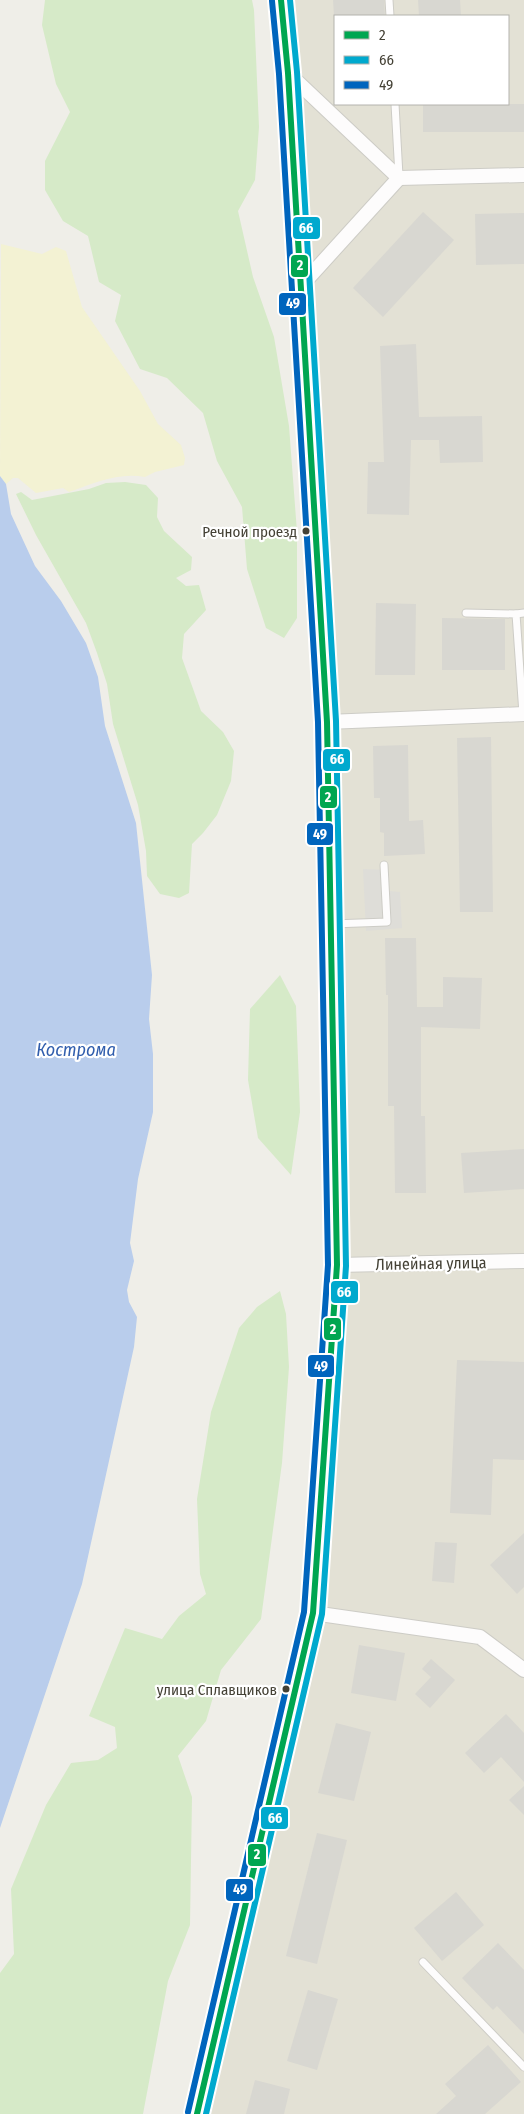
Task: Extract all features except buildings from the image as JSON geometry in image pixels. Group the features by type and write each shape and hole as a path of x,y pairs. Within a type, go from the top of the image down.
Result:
{"street":[{"path":"197,2114 312,1613 337,1265 327,722 288,73 281,0"},
{"path":"288,73 399,178 524,175"},
{"path":"300,287 399,178"},
{"path":"327,722 524,714"},
{"name":"Линейная улица","path":"337,1265 524,1261"},
{"path":"312,1613 480,1636 524,1670"}],"lane":[{"path":"389,0 390,15"},
{"path":"395,105 399,178"},
{"path":"466,613 520,614 524,714"},
{"path":"331,924 387,922 384,865"},
{"path":"423,1962 524,2067"}],"shaded area":[{"path":"45,0 252,0 259,127 255,180 238,211 253,277 274,337 289,426 297,532 297,618 284,638 266,628 247,569 242,507 217,461 203,413 167,378 140,369 115,321 121,295 99,282 88,236 63,221 45,190 45,161 70,112 56,84 42,25"},
{"path":"291,0 524,0 524,2114 208,2114 326,1616 346,1264 334,721 325,532"},
{"path":"125,482 146,485 158,498 157,517 164,531 192,557 191,570 176,578 186,586 199,585 206,610 184,634 182,658 201,711 223,732 234,751 231,781 217,815 192,844 189,893 179,898 160,894 147,876 146,851 138,805 113,724 107,684 97,653 86,623 36,535 16,494 21,492 32,500 89,489 106,483"},
{"path":"363,869 388,870 389,891 400,892 402,928 366,931"},
{"path":"280,975 296,1006 300,1112 291,1175 258,1138 248,1080 250,1009"},
{"path":"280,1291 286,1314 289,1367 282,1463 261,1619 221,1670 206,1721 178,1756 192,1797 190,1925 168,1981 143,2114 0,2114 0,1973 14,1954 11,1889 46,1805 71,1763 98,1760 117,1748 115,1727 89,1716 125,1628 162,1639 179,1616 206,1594 200,1574 197,1499 211,1412 239,1328 257,1307"}],"sand":[{"path":"1,244 42,254 56,247 66,251 82,307 140,391 158,424 181,445 185,458 184,465 155,472 145,477 125,476 107,479 69,492 63,488 36,493 18,478 13,478 6,484 0,476"}],"water":[{"name":"Кострома","path":"0,476 6,484 11,514 35,566 61,601 86,643 98,677 105,726 136,823 152,975 149,1019 153,1054 153,1112 138,1179 130,1243 134,1261 127,1290 129,1302 137,1317 134,1347 82,1584 0,1828"}],"transit line":[{"name":"2","path":"197,2114 313,1613 337,1265 327,722 288,73 281,0"},
{"name":"66","path":"206,2114 322,1614 346,1266 336,721 297,72 290,0"},
{"name":"49","path":"188,2112 304,1612 328,1265 318,722 279,74 272,1"}],"place":[{"name":"Речной проезд","path":"306,531"},
{"name":"улица Сплавщиков","path":"286,1689"}]}
